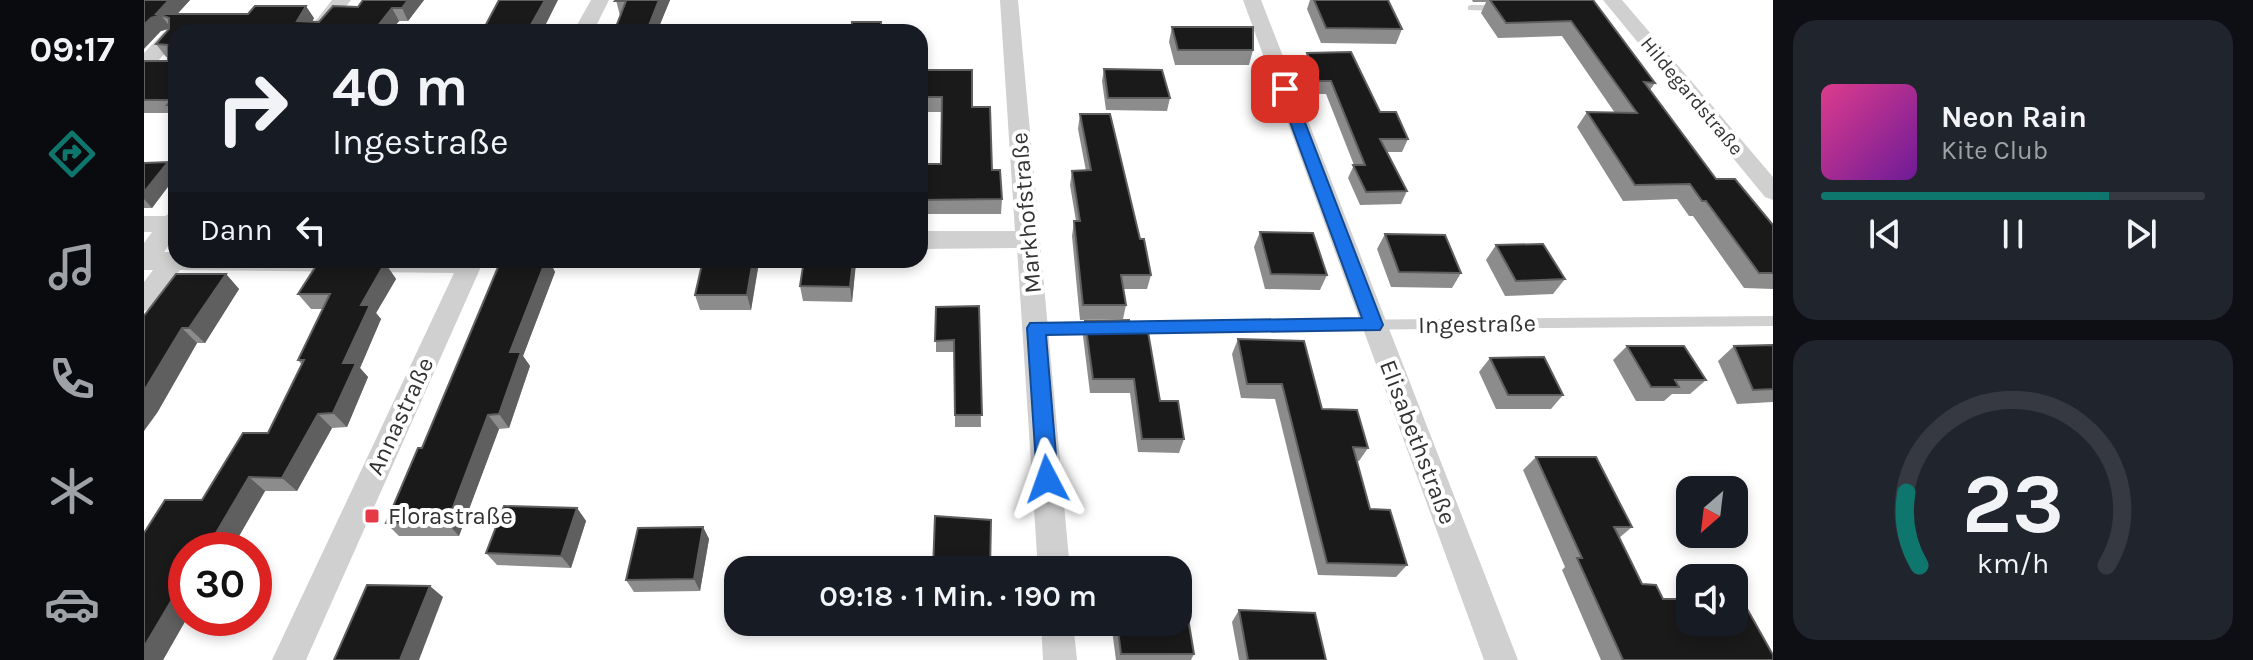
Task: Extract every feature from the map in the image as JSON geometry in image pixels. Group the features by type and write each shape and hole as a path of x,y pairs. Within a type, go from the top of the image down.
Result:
{"street":[{"path":"323,24 342,0"},
{"path":"587,24 600,0"},
{"name":"Markhofstraße","path":"1009,0 1053,556"},
{"name":"Elisabethstraße","path":"1252,0 1501,660"},
{"name":"Hildegardstraße","path":"1612,6 1773,192"},
{"path":"144,65 168,39"},
{"path":"144,65 165,66"},
{"path":"144,224 168,222"},
{"path":"144,261 168,231"},
{"path":"928,240 1026,239"},
{"path":"144,261 168,262"},
{"path":"144,301 169,268"},
{"name":"Annastraße","path":"289,660 468,268"},
{"path":"1058,636 1060,660"}],"lane":[{"path":"1471,8 1516,8"},
{"name":"Ingestraße","path":"1036,328 1773,321"}],"building":[{"path":"144,0 169,0 156,14 248,14 255,6 306,6 297,21 319,22 333,6 358,7 363,0 408,0 402,8 392,8 379,24 169,24 169,18 161,15 151,18 144,25"},
{"path":"499,0 545,0 532,24 486,24"},
{"path":"659,0 650,24 617,24 626,1 615,1"},
{"path":"1314,0 1388,0 1402,29 1326,28"},
{"path":"1490,0 1593,0 1655,83 1644,82 1716,179 1735,179 1773,225 1773,273 1759,273 1690,184 1635,185 1587,112 1637,113 1571,21 1506,23"},
{"path":"852,22 881,22 881,24"},
{"path":"1172,27 1253,27 1253,50 1178,50"},
{"path":"168,30 168,45 156,44"},
{"path":"1351,52 1380,112 1396,112 1408,139 1380,139 1407,191 1366,192 1353,165 1365,165 1331,81 1319,81 1307,53"},
{"path":"144,61 168,61 168,100 144,100"},
{"path":"1104,69 1162,70 1170,98 1108,98"},
{"path":"928,70 972,70 972,107 990,107 992,170 1000,170 1002,199 928,200 928,164 941,164 942,97 928,97"},
{"path":"1080,114 1110,114 1140,239 1144,239 1151,275 1121,275 1126,305 1083,305 1074,221 1080,221 1072,171 1091,170"},
{"path":"168,162 144,192 144,163"},
{"path":"1260,232 1313,233 1327,275 1271,274"},
{"path":"1385,234 1445,235 1461,273 1399,272"},
{"path":"1543,244 1565,279 1516,281 1496,245"},
{"path":"315,268 382,268 361,305 370,305 343,363 356,363 333,413 318,414 282,478 249,477 217,532 168,532 168,606 144,647 144,533 165,500 202,500 243,433 268,433 304,360 298,360 330,294 298,294"},
{"path":"498,268 543,268 510,352 521,352 499,414 488,415 447,523 386,523 418,448 422,448"},
{"path":"701,268 752,268 747,295 695,295"},
{"path":"803,268 852,268 850,287 800,286"},
{"path":"176,274 226,274 189,328 182,328 144,391 144,316"},
{"path":"979,306 982,415 955,415 954,340 935,341 936,307"},
{"path":"1129,320 1131,332 1148,332 1160,401 1178,401 1184,439 1142,439 1134,379 1093,379 1085,321"},
{"path":"1238,339 1304,341 1322,409 1357,410 1368,448 1353,447 1370,509 1390,510 1407,565 1327,563 1282,384 1247,384"},
{"path":"1773,345 1773,389 1753,390 1734,346"},
{"path":"1627,346 1684,346 1706,380 1675,380 1679,387 1651,387"},
{"path":"1544,357 1563,395 1508,395 1490,358"},
{"path":"1536,457 1596,457 1632,527 1614,527 1642,584 1656,585 1663,599 1676,599 1676,636 1748,636 1748,610 1773,660 1623,660 1577,558 1582,558"},
{"path":"504,506 577,508 561,556 486,553"},
{"path":"935,516 991,520 990,556 934,556"},
{"path":"703,527 694,579 626,580 638,528"},
{"path":"367,585 430,586 400,660 334,660"},
{"path":"1239,610 1315,613 1326,660 1248,660"},
{"path":"1119,636 1191,636 1194,654 1121,654"}],"place":[{"name":"Florastraße","path":"372,516"}],"route":[{"path":"1047,479 1036,328 1374,325 1285,89"}]}
